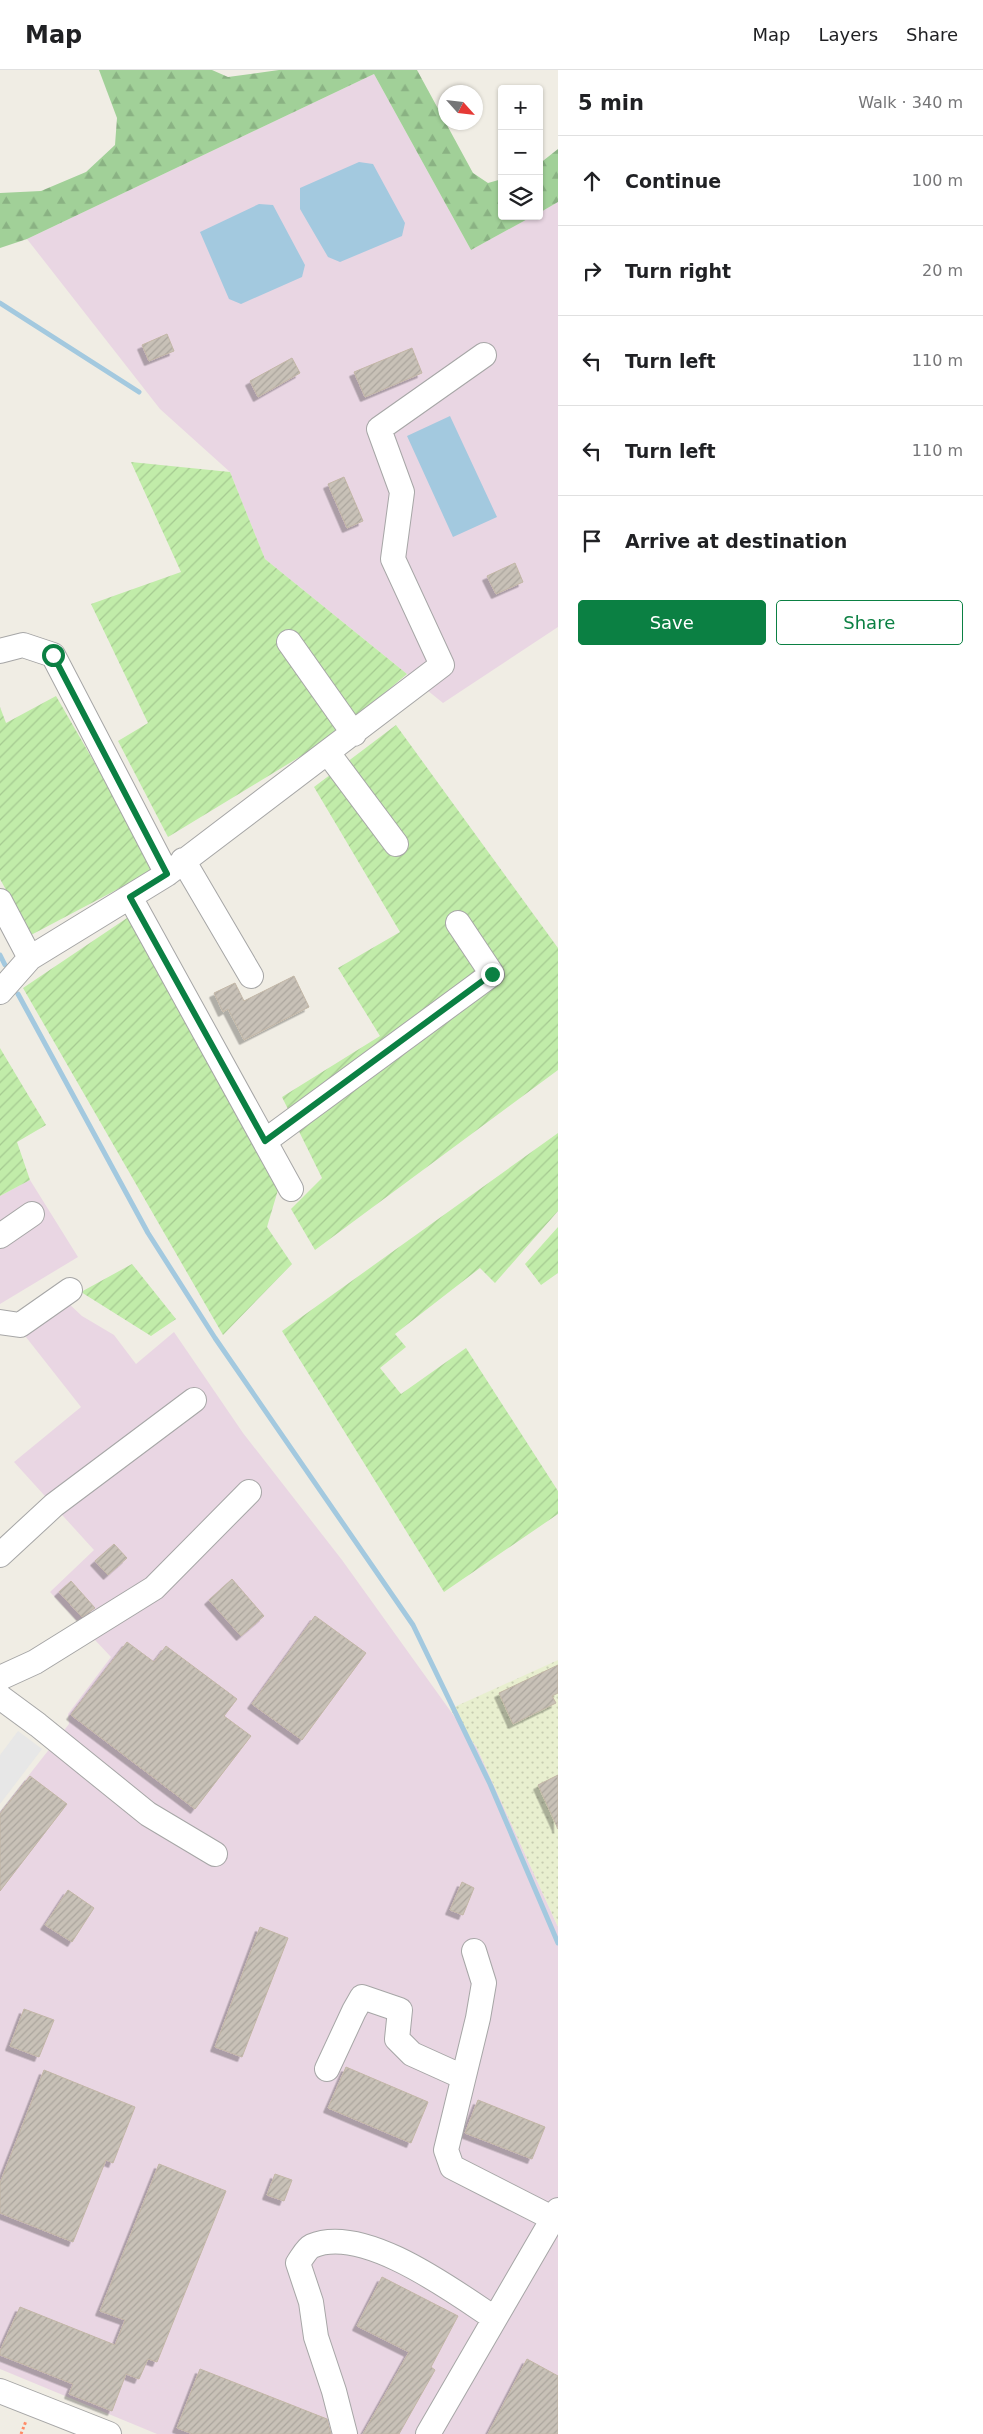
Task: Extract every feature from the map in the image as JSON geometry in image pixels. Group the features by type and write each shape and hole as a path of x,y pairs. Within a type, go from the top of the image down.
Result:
{"street":[{"path":"0,992 30,958 175,867 354,734 442,665 393,559 402,492 379,429 484,355"},
{"path":"289,642 354,734"},
{"path":"0,651 22,645 53,655 175,867 251,976"},
{"path":"328,753 396,844"},
{"path":"130,897 291,1189"},
{"path":"0,901 30,958"},
{"path":"265,1141 492,974 458,923"},
{"path":"0,1236 32,1214"},
{"path":"0,1322 20,1325 70,1290"},
{"path":"0,1555 54,1505 194,1400"},
{"path":"0,1678 35,1662 154,1588 249,1492"},
{"path":"0,1697 38,1725 148,1814 215,1854"},
{"path":"428,2434 494,2318 556,2216 452,2167 446,2150 478,2018 484,1983 474,1951"},
{"path":"327,2069 354,2010 362,1998 400,2010 397,2039 412,2054 463,2077"},
{"path":"345,2434 334,2391 316,2337 311,2302 298,2263 310,2247 333,2240 368,2246 428,2274 494,2318"},
{"path":"0,2392 109,2434"}],"shaded area":[{"path":"374,74 471,250 526,220 543,220 543,211 558,202 558,627 443,703 265,559 230,472 160,409 27,239"},
{"path":"30,1180 78,1257 0,1304 0,1196"},
{"path":"68,1303 82,1316 114,1335 136,1364 174,1332 243,1433 342,1560 477,1748 558,1927 558,2434 157,2434 0,2369 0,1812 69,1724 68,1714 111,1657 50,1592 94,1550 14,1462 81,1407 22,1332"},
{"path":"18,1731 42,1749 0,1804 0,1755"}],"green space":[{"path":"99,70 212,70 228,77 279,70 417,70 438,109 438,130 450,130 473,173 488,183 498,180 498,220 526,220 471,250 374,74 27,239 0,248 0,193 41,191 86,172 115,145 117,118"},
{"path":"558,149 558,202 543,211 543,175 543,161"},
{"path":"131,462 230,472 265,559 407,674 334,736 168,837 118,741 148,723 91,604 181,572"},
{"path":"56,696 156,869 31,935 0,879 0,707 6,723"},
{"path":"396,725 558,948 558,1070 315,1250 291,1209 322,1178 282,1097 380,1036 338,968 400,932 314,787"},
{"path":"130,916 278,1190 267,1227 292,1264 223,1335 23,988"},
{"path":"0,1048 46,1125 17,1142 30,1180 0,1196"},
{"path":"558,1133 558,1211 495,1283 480,1268 395,1334 406,1347 380,1368 401,1394 466,1348 558,1491 558,1514 444,1592 282,1331"},
{"path":"558,1227 558,1273 541,1285 525,1264"},
{"path":"132,1264 176,1319 151,1336 81,1292"},
{"path":"558,1660 558,1927 477,1748 450,1709"}],"water":[{"path":"359,162 373,164 405,223 402,236 340,262 328,257 300,209 300,188"},
{"path":"259,204 273,205 305,265 302,277 241,304 229,299 200,232"},
{"path":"450,416 497,517 453,537 407,436"}],"building":[{"path":"167,334 174,351 149,361 142,345"},
{"path":"412,348 422,373 365,397 354,372"},
{"path":"292,358 300,373 258,397 250,381"},
{"path":"344,477 363,521 347,528 328,484"},
{"path":"515,563 523,582 496,594 487,576"},
{"path":"294,976 309,1007 244,1040 228,1009 223,1012 214,993 235,983 244,1001"},
{"path":"114,1544 127,1558 108,1575 95,1561"},
{"path":"232,1579 264,1616 241,1636 209,1600"},
{"path":"71,1581 95,1608 82,1617 59,1592"},
{"path":"315,1616 366,1653 302,1740 252,1704"},
{"path":"127,1642 154,1662 166,1646 237,1699 224,1716 251,1736 195,1809 71,1715"},
{"path":"558,1665 558,1693 552,1696 556,1703 513,1724 499,1693"},
{"path":"558,1775 558,1829 538,1785"},
{"path":"30,1776 67,1804 0,1891 0,1814"},
{"path":"462,1882 474,1888 463,1915 450,1910"},
{"path":"68,1890 94,1908 72,1942 45,1925"},
{"path":"260,1927 288,1938 242,2057 215,2047"},
{"path":"24,2009 54,2020 39,2057 10,2046"},
{"path":"346,2067 428,2102 411,2143 328,2108"},
{"path":"44,2070 135,2107 113,2163 106,2160 73,2242 0,2213 0,2183"},
{"path":"478,2100 545,2127 532,2159 465,2133"},
{"path":"159,2164 226,2191 157,2362 148,2359 139,2379 126,2374 112,2411 69,2394 73,2384 0,2355 0,2351 20,2307 115,2345 125,2320 100,2311"},
{"path":"275,2174 292,2180 284,2201 267,2195"},
{"path":"382,2277 458,2316 431,2367 435,2370 399,2434 363,2434 409,2352 357,2326"},
{"path":"527,2359 558,2376 558,2434 488,2434"},
{"path":"200,2369 327,2419 331,2434 193,2434 177,2428"}],"waterway":[{"path":"0,303 139,392"},
{"path":"0,955 5,965"},
{"path":"18,994 148,1233 215,1338 413,1625 490,1784 558,1943"}],"route":[{"path":"53,655 167,874 130,897 265,1141 492,974"}]}
